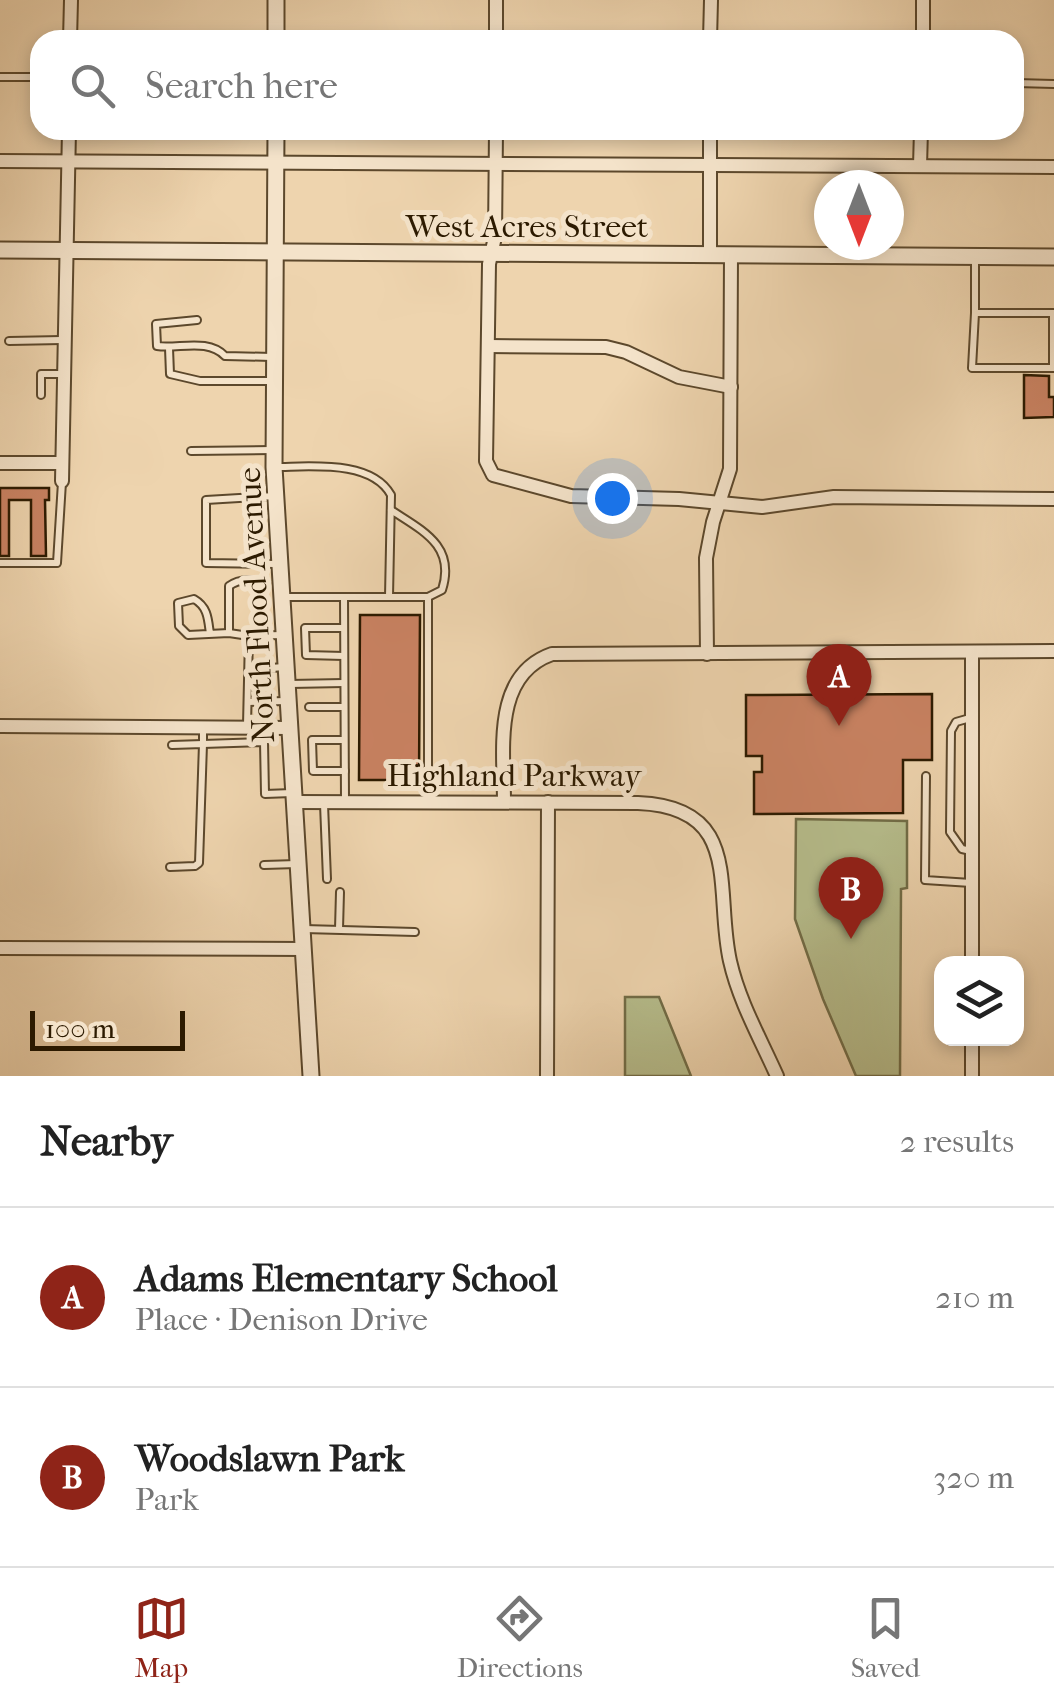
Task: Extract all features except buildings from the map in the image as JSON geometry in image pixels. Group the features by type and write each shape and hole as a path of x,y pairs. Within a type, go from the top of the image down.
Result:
{"street":[{"path":"70,30 71,0"},
{"path":"276,0 276,30"},
{"path":"496,0 496,30"},
{"path":"710,0 710,30"},
{"path":"923,0 923,30"},
{"path":"62,481 69,140"},
{"name":"North Flood Avenue","path":"276,140 274,459 311,1076"},
{"path":"496,140 486,461 490,471 500,478 572,496 720,504 776,506 844,497 1054,498"},
{"path":"710,140 710,255"},
{"path":"920,166 921,140"},
{"path":"0,161 1054,166"},
{"name":"West Acres Street","path":"0,250 1054,256"},
{"path":"706,654 706,558 730,469 731,255"},
{"path":"488,346 606,347 679,377 731,387"},
{"path":"0,463 62,463"},
{"path":"504,802 508,699 518,678 534,662 563,652 1054,651"},
{"path":"972,654 972,956"},
{"path":"0,726 290,728"},
{"name":"Highland Parkway","path":"294,798 324,802 660,804 680,811 706,832 722,865 726,940 732,968 777,1076"},
{"path":"547,1076 548,802"},
{"path":"0,948 304,949"},
{"path":"972,1046 972,1076"}],"lane":[{"path":"0,77 30,77"},
{"path":"1024,83 1054,84"},
{"path":"974,313 1054,313 1053,368 972,368 975,256"},
{"path":"197,320 156,324 157,346 198,346 218,349 225,356 274,357"},
{"path":"9,340 64,340"},
{"path":"169,348 170,374 200,381 274,381"},
{"path":"41,395 41,374 63,374"},
{"path":"191,450 326,467 370,475 386,485 391,495 389,598"},
{"path":"0,563 56,563 62,481"},
{"path":"276,496 206,500 206,563 280,564"},
{"path":"281,597 428,598 442,590 445,558 437,543 390,510"},
{"path":"229,633 229,586 236,581 255,581 258,614 247,727"},
{"path":"344,597 345,802"},
{"path":"428,598 428,802"},
{"path":"210,634 202,603 194,599 178,604 181,632 188,636 284,635"},
{"path":"344,628 306,628 306,655 344,656"},
{"path":"250,670 344,683"},
{"path":"248,702 288,701"},
{"path":"309,707 344,707"},
{"path":"971,718 956,722 951,731 950,832 962,849 972,851"},
{"path":"170,866 199,863 202,727"},
{"path":"344,740 312,740 313,771 344,771"},
{"path":"172,745 264,742 266,794 294,798"},
{"path":"926,776 925,880 972,883"},
{"path":"324,802 327,878"},
{"path":"264,865 298,864"},
{"path":"339,928 340,892"},
{"path":"303,929 415,932"}],"green space":[{"path":"796,819 907,821 907,888 901,889 900,1076 856,1076 823,999 795,919"},
{"path":"625,997 659,997 691,1076 625,1076"}],"place":[{"name":"Adams Elementary School","path":"839,726"},
{"name":"Woodslawn Park","path":"851,939"}]}
